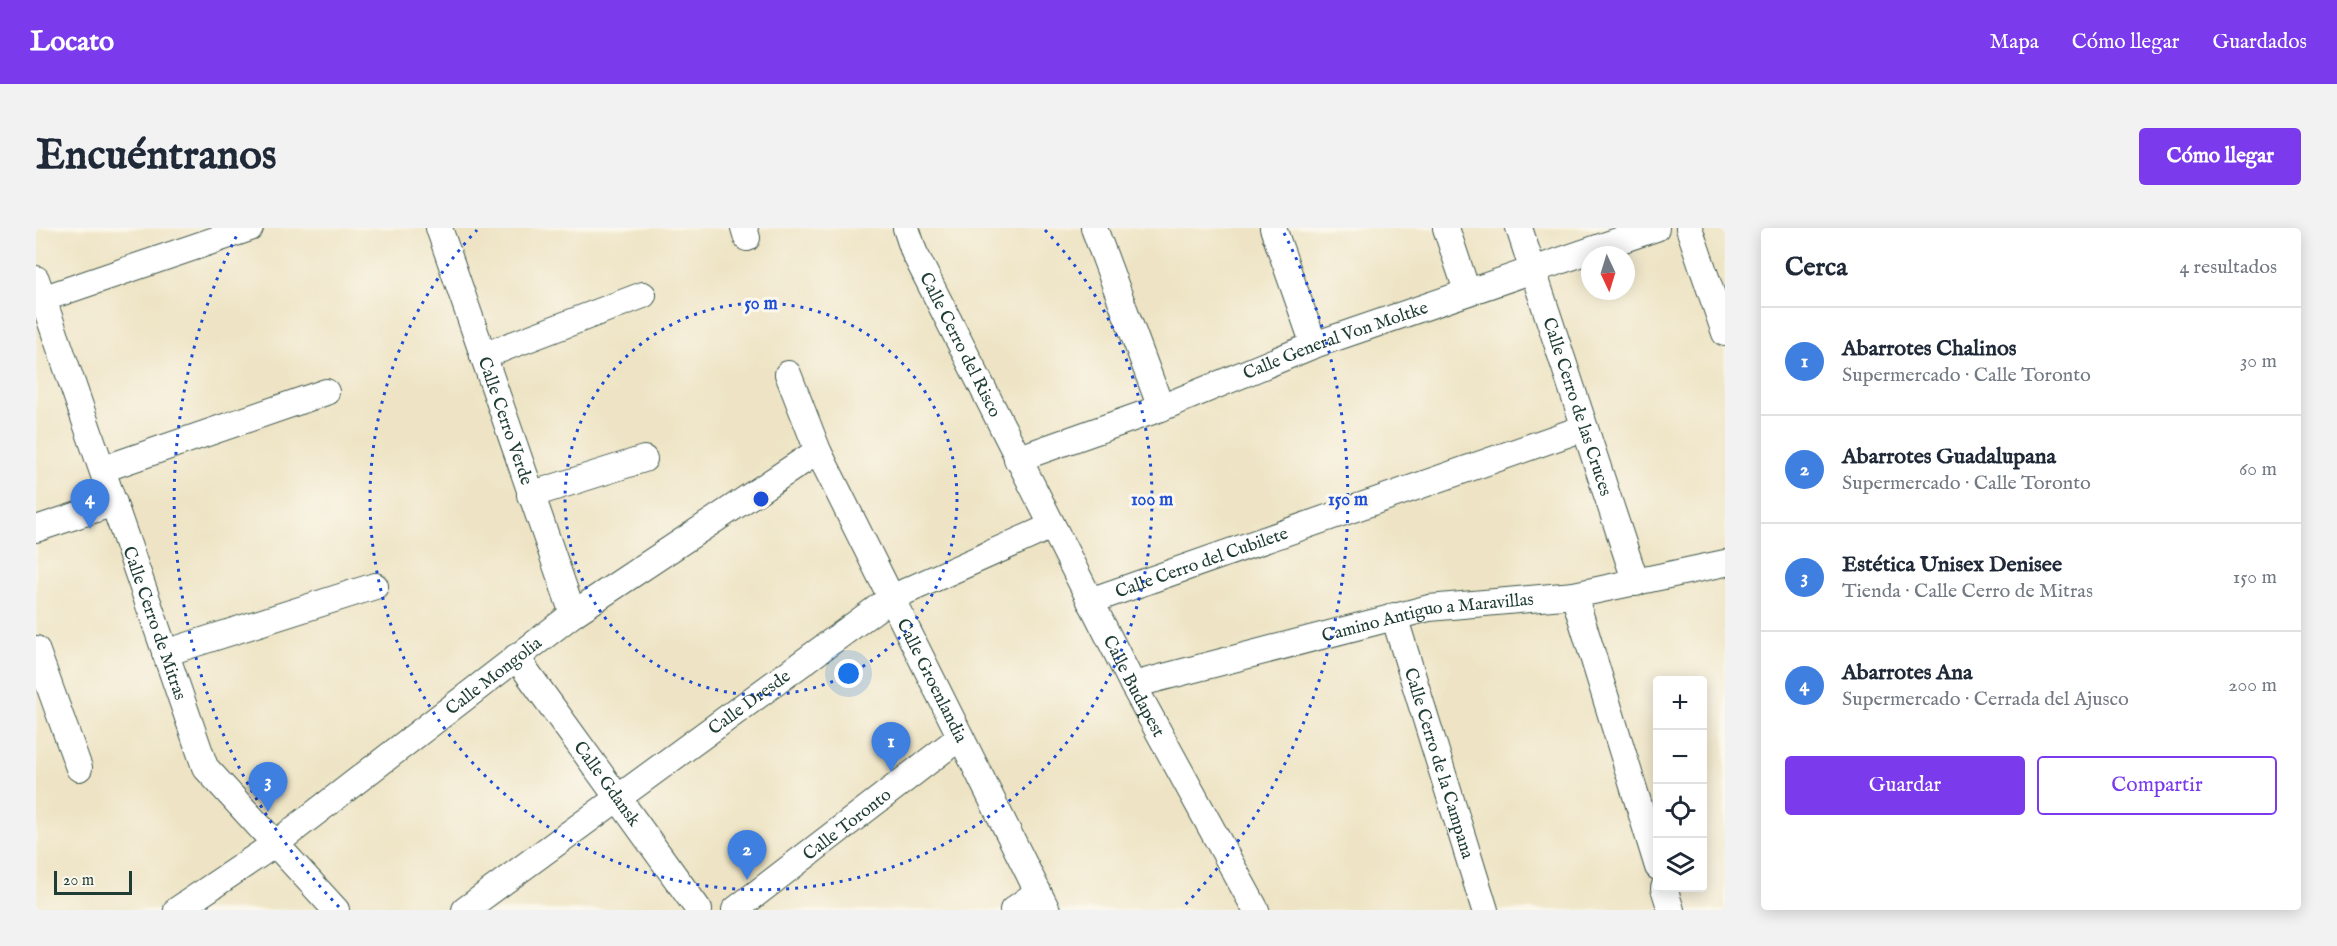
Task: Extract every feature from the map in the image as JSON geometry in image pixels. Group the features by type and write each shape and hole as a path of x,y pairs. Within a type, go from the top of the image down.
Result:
{"street":[{"path":"39,289 250,228"},
{"name":"Calle Cerro Verde","path":"439,228 573,614"},
{"name":"Calle Cerro del Risco","path":"906,228 914,252 1017,459"},
{"path":"1094,228 1161,408"},
{"path":"1273,228 1314,345"},
{"path":"1446,228 1467,291"},
{"name":"Calle Cerro de las Cruces","path":"1519,228 1636,583"},
{"name":"Calle General Von Moltke","path":"1017,459 1161,408 1314,345 1656,228"},
{"path":"1689,228 1725,333"},
{"name":"Calle Cerro de Mitras","path":"39,289 205,767 336,910"},
{"path":"483,356 643,295"},
{"name":"Calle Groenlandia","path":"788,374 818,451 1042,901"},
{"path":"102,469 326,392"},
{"name":"Calle Cerro del Cubilete","path":"1090,601 1584,428"},
{"name":"Calle Mongolia","path":"177,910 275,844 573,614 818,451"},
{"path":"530,495 644,459"},
{"name":"Calle Budapest","path":"1017,459 1133,685 1256,910"},
{"path":"36,529 114,503"},
{"name":"Calle Dresde","path":"465,910 891,598 1052,526"},
{"name":"Camino Antiguo a Maravillas","path":"1133,685 1429,608 1574,595 1725,563"},
{"path":"165,653 375,586"},
{"path":"1574,595 1653,851"},
{"name":"Calle Cerro de la Campana","path":"1394,616 1485,910"},
{"path":"36,650 79,768"},
{"name":"Calle Gdansk","path":"516,657 699,910"},
{"name":"Calle Toronto","path":"735,910 960,737"},
{"path":"1665,892 1671,910"},
{"path":"1013,910 1042,901"}],"place":[{"name":"Abarrotes Ana","path":"90,529"},
{"name":"Abarrotes Chalinos","path":"891,772"},
{"name":"Estética Unisex Denisee","path":"268,812"},
{"name":"Abarrotes Guadalupana","path":"747,880"}]}
